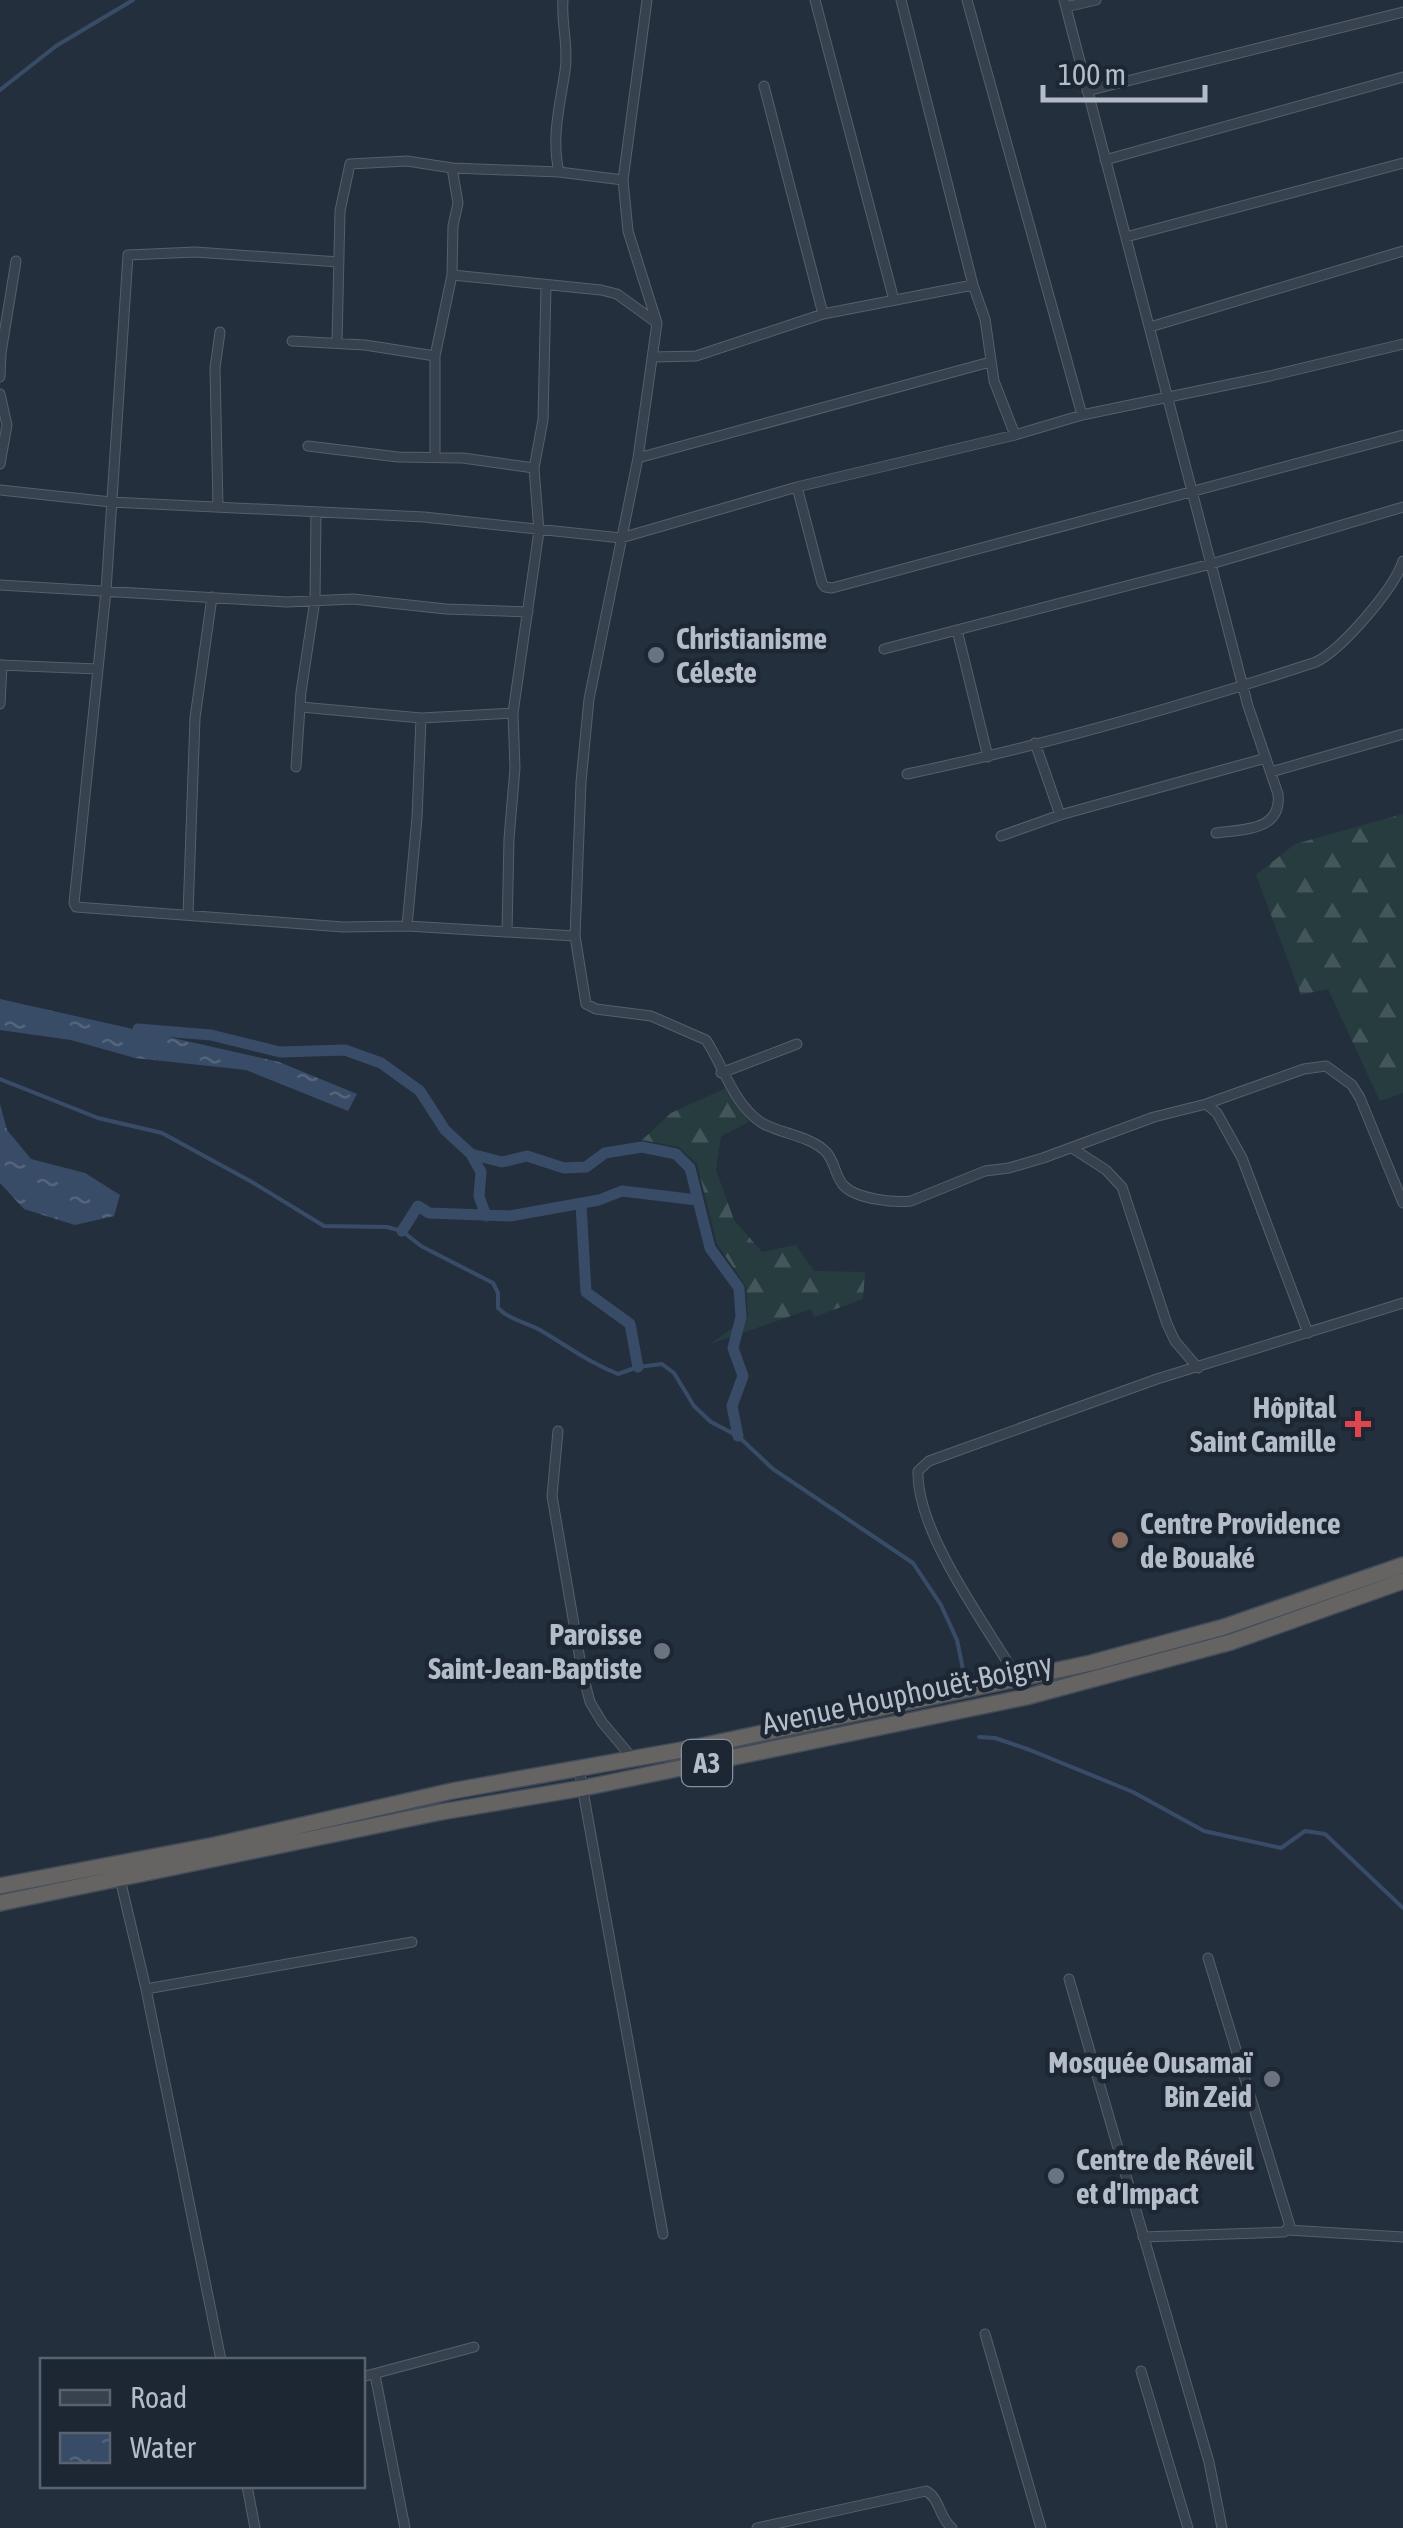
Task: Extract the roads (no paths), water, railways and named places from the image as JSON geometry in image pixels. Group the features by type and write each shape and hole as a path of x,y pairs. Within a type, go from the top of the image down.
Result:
{"highway":[{"name":"Avenue Houphouët-Boigny","path":"0,1886 1091,1663 1224,1627 1403,1565"},
{"name":"Avenue Houphouët-Boigny","path":"0,1904 441,1812 855,1734 1097,1680 1231,1642 1403,1581"}],"street":[{"path":"559,172 554,152 560,88 566,69 563,0"},
{"path":"647,0 623,180 628,231 657,323 638,458 589,699 581,782 575,936 586,1004 596,1009 651,1016 706,1040 720,1073 758,1120 826,1152 841,1182 855,1192 912,1201 984,1171 1009,1168 1154,1117 1326,1066 1352,1085 1360,1098 1403,1202"},
{"path":"814,0 894,300"},
{"path":"901,0 972,285 985,319 990,362 1014,435"},
{"path":"966,0 1082,414"},
{"path":"1096,0 1065,4 1191,492 1278,794 1276,816 1263,826 1216,833"},
{"path":"1087,90 1403,12"},
{"path":"1105,160 1403,76"},
{"path":"764,86 823,314"},
{"path":"337,343 340,211 350,164 407,160 452,168 559,172 623,180"},
{"path":"1126,237 1403,163"},
{"path":"436,455 435,356 452,275 453,226 458,203 452,168"},
{"path":"1150,326 1403,250"},
{"path":"339,262 194,252 128,256 106,590 74,903 76,907 343,928 407,926 575,936"},
{"path":"0,377 0,353 16,261"},
{"path":"452,275 601,290 616,294 657,323"},
{"path":"654,357 696,356 823,314 972,285"},
{"path":"507,932 515,768 513,713 540,530 534,468 543,420 546,286"},
{"path":"218,507 215,368 220,332"},
{"path":"292,342 337,343 435,356"},
{"path":"0,490 111,502 424,517 621,538 796,487 1014,435 1082,414 1403,344"},
{"path":"638,458 990,362"},
{"path":"0,394 7,426 0,464"},
{"path":"796,487 822,582 828,588 1403,435"},
{"path":"308,446 398,457 436,455 534,468"},
{"path":"884,649 1211,564 1403,508"},
{"path":"296,767 315,600 316,512"},
{"path":"907,774 1164,712 1328,656 1393,582 1403,561"},
{"path":"0,584 287,602 353,599 446,609 528,612"},
{"path":"188,915 195,718 212,597"},
{"path":"957,630 988,757"},
{"path":"0,704 1,666 98,668"},
{"path":"301,707 421,718 513,713"},
{"path":"407,926 421,718"},
{"path":"1271,772 1403,734"},
{"path":"1035,743 1060,816"},
{"path":"1001,836 1266,758"},
{"path":"720,1073 798,1044"},
{"path":"1206,1104 1216,1113 1242,1158 1308,1333"},
{"path":"1072,1148 1106,1170 1122,1187 1174,1341 1198,1368"},
{"path":"1018,1679 929,1529 918,1489 918,1470 1054,1414 1403,1303"},
{"path":"558,1431 552,1496 582,1671 596,1712 633,1759"},
{"path":"578,1769 663,2234"},
{"path":"120,1879 221,2358"},
{"path":"146,1989 412,1942"},
{"path":"1208,1958 1275,2173 1288,2230"},
{"path":"1069,1979 1209,2462 1222,2528"},
{"path":"1143,2237 1288,2230 1403,2237"},
{"path":"985,2334 1041,2528"},
{"path":"365,2377 474,2346"},
{"path":"1141,2371 1188,2528"},
{"path":"375,2375 405,2528"},
{"path":"246,2488 255,2528"},
{"path":"756,2528 926,2492 935,2498 942,2519 952,2528"}],"water":[{"path":"0,999 279,1062 357,1094 348,1111 246,1070 135,1058 71,1040 0,1030"},
{"path":"0,1104 7,1130 31,1159 85,1173 120,1195 114,1216 75,1225 24,1209 0,1183"}],"waterway":[{"path":"0,90 56,46 133,0"},
{"path":"138,1029 211,1035 280,1052 345,1050 381,1063 420,1091 445,1130 471,1154 481,1172 479,1196 486,1216"},
{"path":"0,1079 98,1118 162,1133 324,1226 387,1227 402,1231 421,1246 493,1283 498,1308 508,1315 618,1374 662,1364 674,1373 694,1406 711,1422 738,1436 773,1469 913,1563 941,1605 957,1640 964,1674"},
{"path":"471,1154 502,1162 527,1156 564,1168 586,1167 605,1153 642,1147 676,1154 690,1168 710,1248 739,1288 741,1317 733,1348 743,1376 732,1406 738,1436"},
{"path":"402,1231 418,1206 429,1213 510,1216 599,1200 622,1191 697,1200"},
{"path":"581,1204 586,1292 630,1324 638,1367"},
{"path":"979,1737 1030,1750 1133,1792 1204,1831 1281,1848 1305,1831 1325,1834 1403,1908"}],"place":[{"name":"Christianisme Céleste","path":"656,655"},
{"name":"Hôpital Saint Camille","path":"1358,1424"},
{"name":"Centre Providence de Bouaké","path":"1120,1540"},
{"name":"Paroisse Saint-Jean-Baptiste","path":"662,1651"},
{"name":"Mosquée Ousamaï Bin Zeid","path":"1272,2079"},
{"name":"Centre de Réveil et d'Impact","path":"1056,2176"}]}
